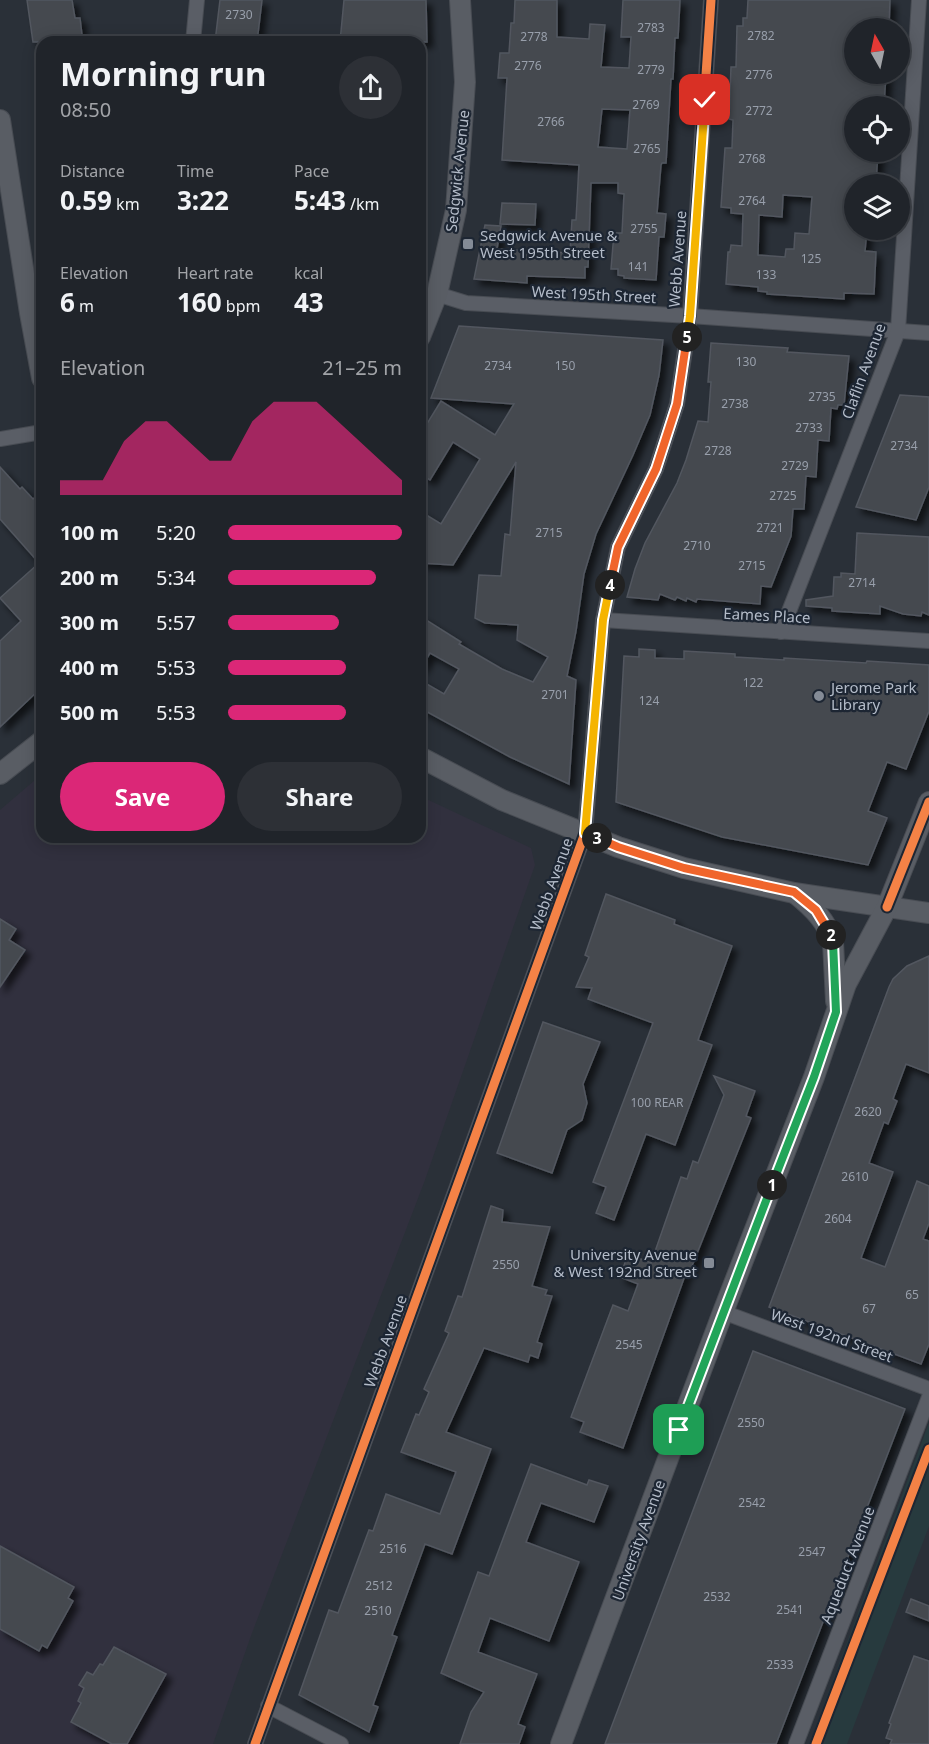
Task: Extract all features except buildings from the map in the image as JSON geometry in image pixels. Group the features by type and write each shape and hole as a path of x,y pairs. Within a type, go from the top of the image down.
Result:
{"street":[{"path":"194,36 197,0"},
{"name":"Sedgwick Avenue","path":"426,323 438,294 456,210 465,82 460,0"},
{"name":"Webb Avenue","path":"255,1744 585,833 603,620 618,547 656,469 677,404 690,316 711,0"},
{"name":"Claflin Avenue","path":"781,632 898,331 919,0"},
{"path":"0,120 36,346"},
{"name":"West 195th Street","path":"438,294 466,303 929,333"},
{"path":"0,439 36,433"},
{"name":"Eames Place","path":"603,620 929,641"},
{"path":"0,774 36,746"},
{"path":"426,760 502,800 618,847 684,868 794,892 929,913"},
{"name":"University Avenue","path":"561,1744 814,1077 846,984 887,907 929,802"},
{"path":"794,892 816,910 830,933 833,942 836,1012"},
{"name":"West 192nd Street","path":"723,1312 929,1389"},
{"name":"Aqueduct Avenue","path":"796,1744 929,1397"},
{"path":"268,1706 339,1744"}],"shaded area":[{"path":"36,779 36,843 426,843 426,799 531,848 535,865 425,1180 252,1633 213,1744 0,1744 0,810"}],"green space":[{"path":"929,1423 929,1526 847,1744 809,1744"}],"cycle path":[{"path":"255,1744 585,833 603,620 618,547 656,469 677,404 690,316 711,0"},
{"path":"887,907 929,802"},
{"path":"816,1744 929,1449"}],"place":[{"name":"Sedgwick Avenue & West 195th Street","path":"468,244"},
{"name":"Jerome Park Library","path":"819,696"},
{"name":"University Avenue & West 192nd Street","path":"709,1263"}],"route":[{"path":"679,1430 814,1077 836,1012 833,942 830,933 816,910 794,892 684,868 618,847 585,833 603,620 618,547 656,469 677,404 690,316 705,100"}]}
